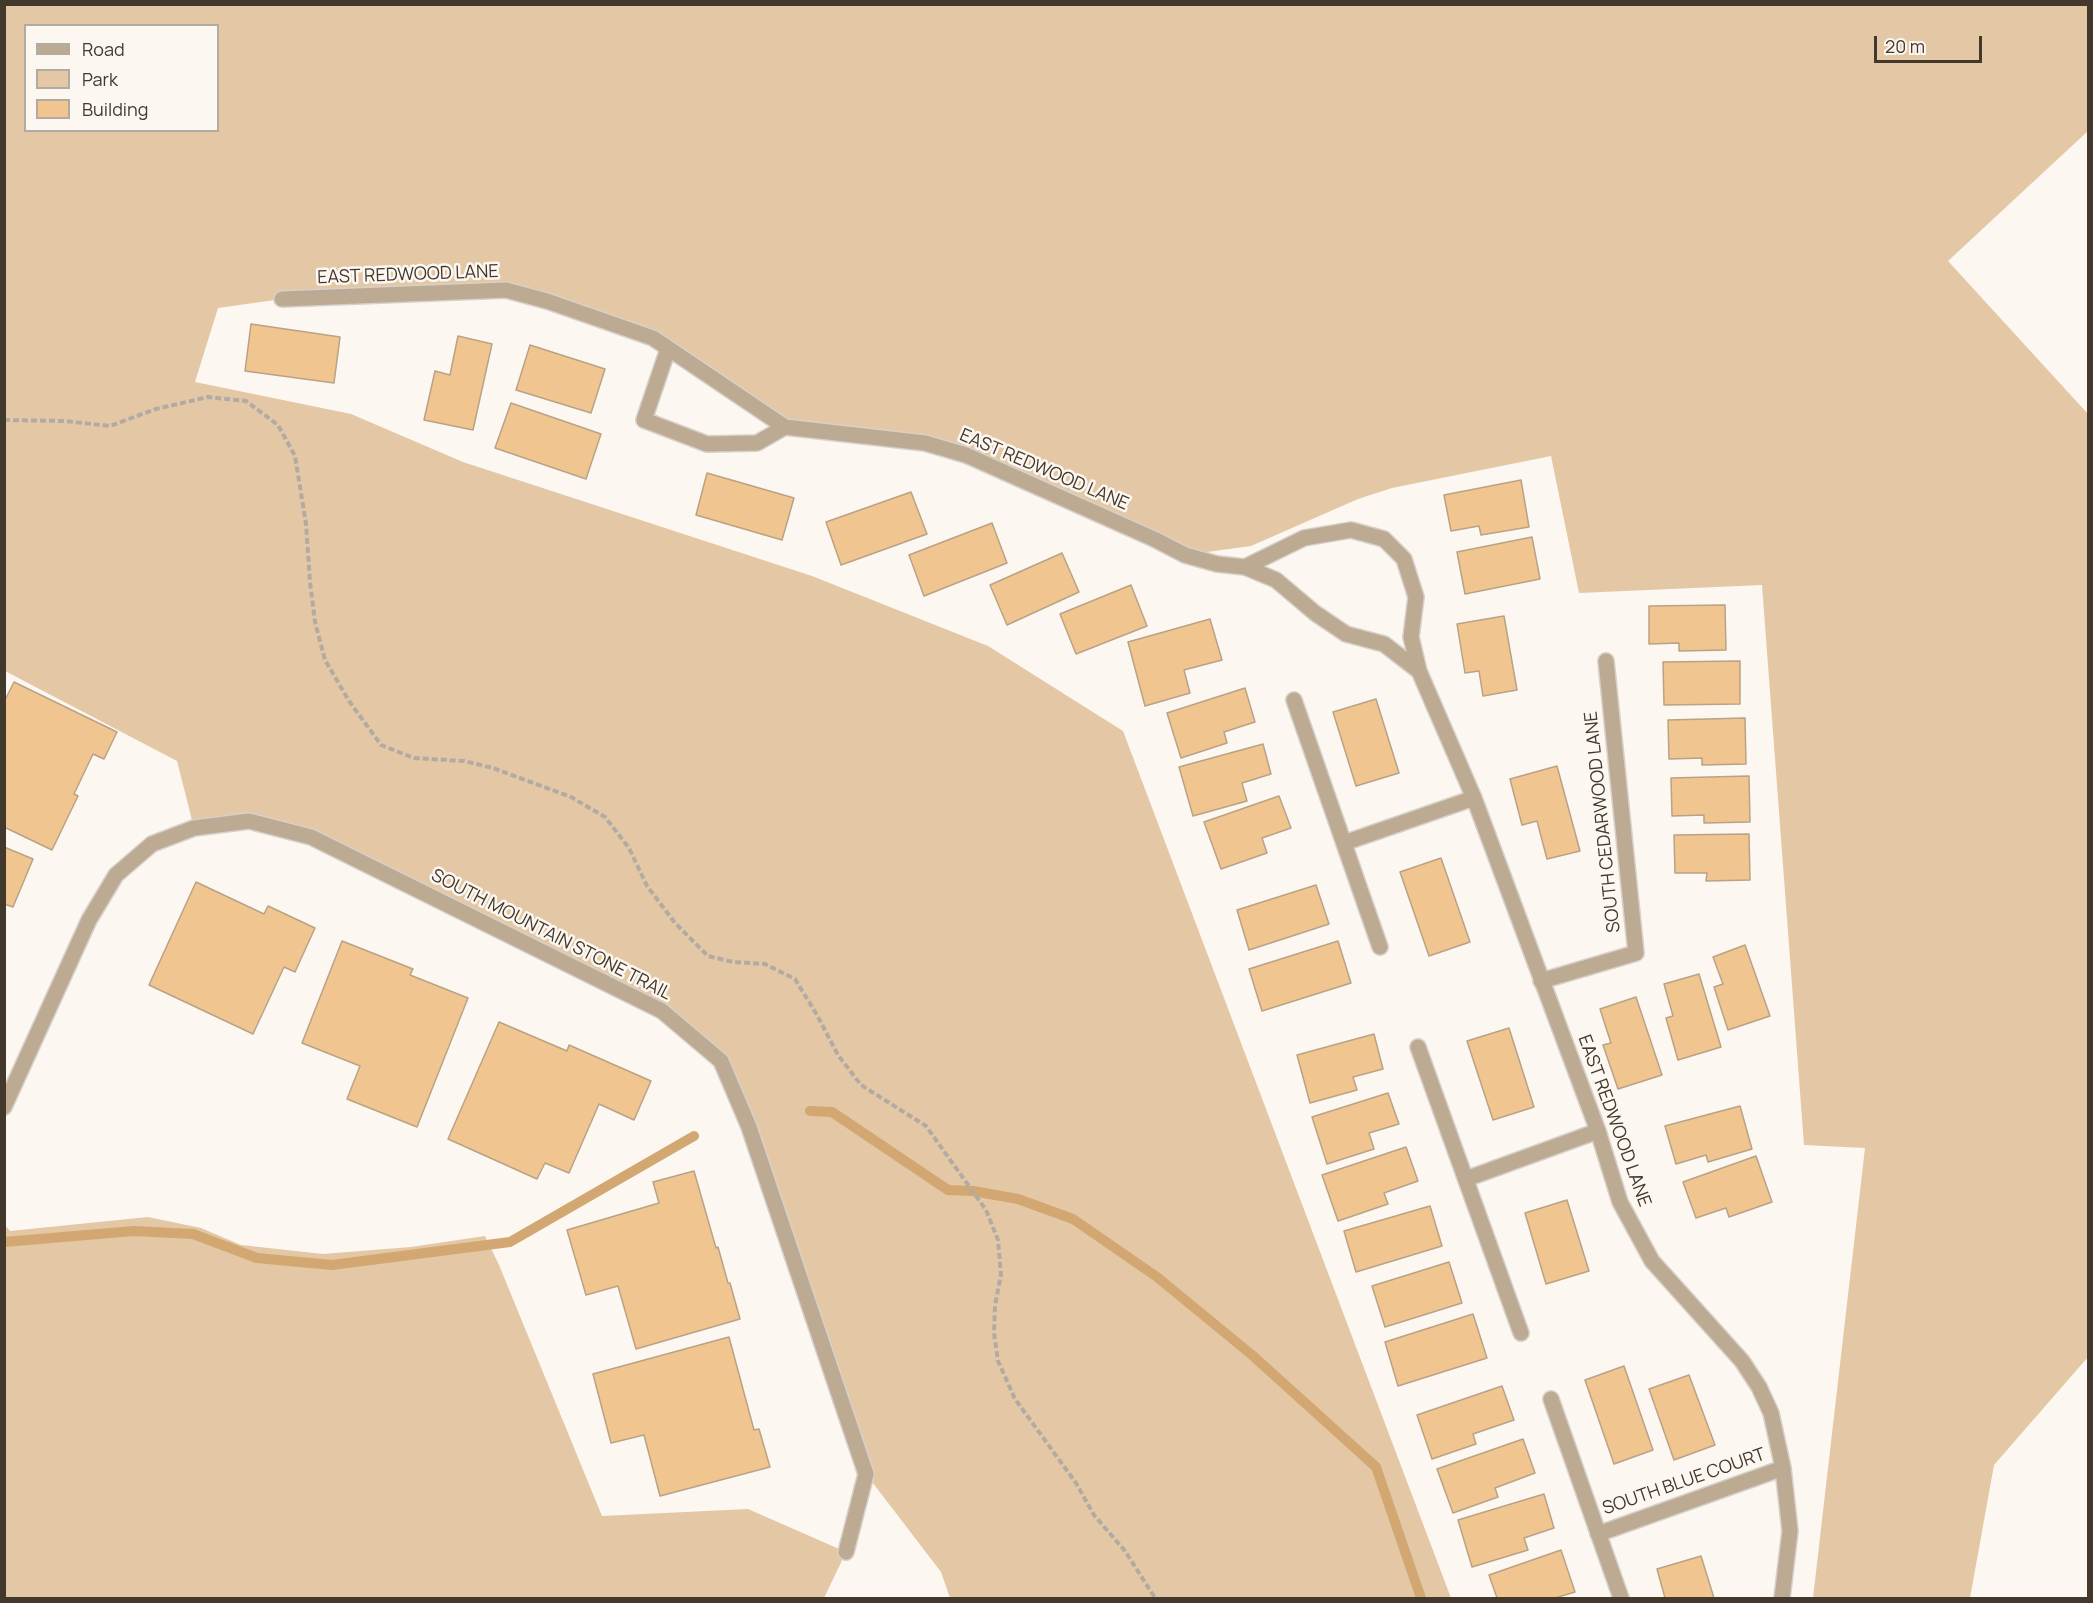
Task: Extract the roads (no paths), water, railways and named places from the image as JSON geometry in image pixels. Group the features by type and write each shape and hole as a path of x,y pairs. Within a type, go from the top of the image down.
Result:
{"street":[{"name":"EAST REDWOOD LANE","path":"282,300 506,290 547,301 653,338 785,427 925,443 966,455 1185,555 1217,564 1245,567 1276,580 1315,613 1346,634 1384,644 1419,670"},
{"path":"668,349 644,420 707,444 758,442 785,427"},
{"name":"EAST REDWOOD LANE","path":"1245,567 1304,538 1351,530 1384,539 1404,559 1416,597 1411,637 1419,670 1473,798 1598,1131 1620,1202 1652,1262 1742,1361 1771,1413 1783,1468 1790,1531 1782,1599"},
{"name":"SOUTH CEDARWOOD LANE","path":"1541,981 1636,953 1606,661"},
{"path":"1294,700 1380,947"},
{"path":"1344,843 1473,798"},
{"name":"SOUTH MOUNTAIN STONE TRAIL","path":"4,1107 89,920 116,875 152,844 194,828 249,821 311,837 662,1011 722,1061 749,1127 866,1474 846,1552"},
{"path":"1418,1047 1521,1333"},
{"path":"1466,1179 1598,1131"},
{"name":"SOUTH BLUE COURT","path":"1551,1399 1621,1599"},
{"name":"SOUTH BLUE COURT","path":"1598,1533 1783,1468"}],"waterway":[{"path":"810,1111 832,1112 948,1190 973,1191 1018,1199 1073,1219 1157,1277 1252,1355 1376,1467 1421,1598"},
{"path":"4,1242 134,1231 193,1234 257,1258 332,1265 510,1242 694,1136"}]}
